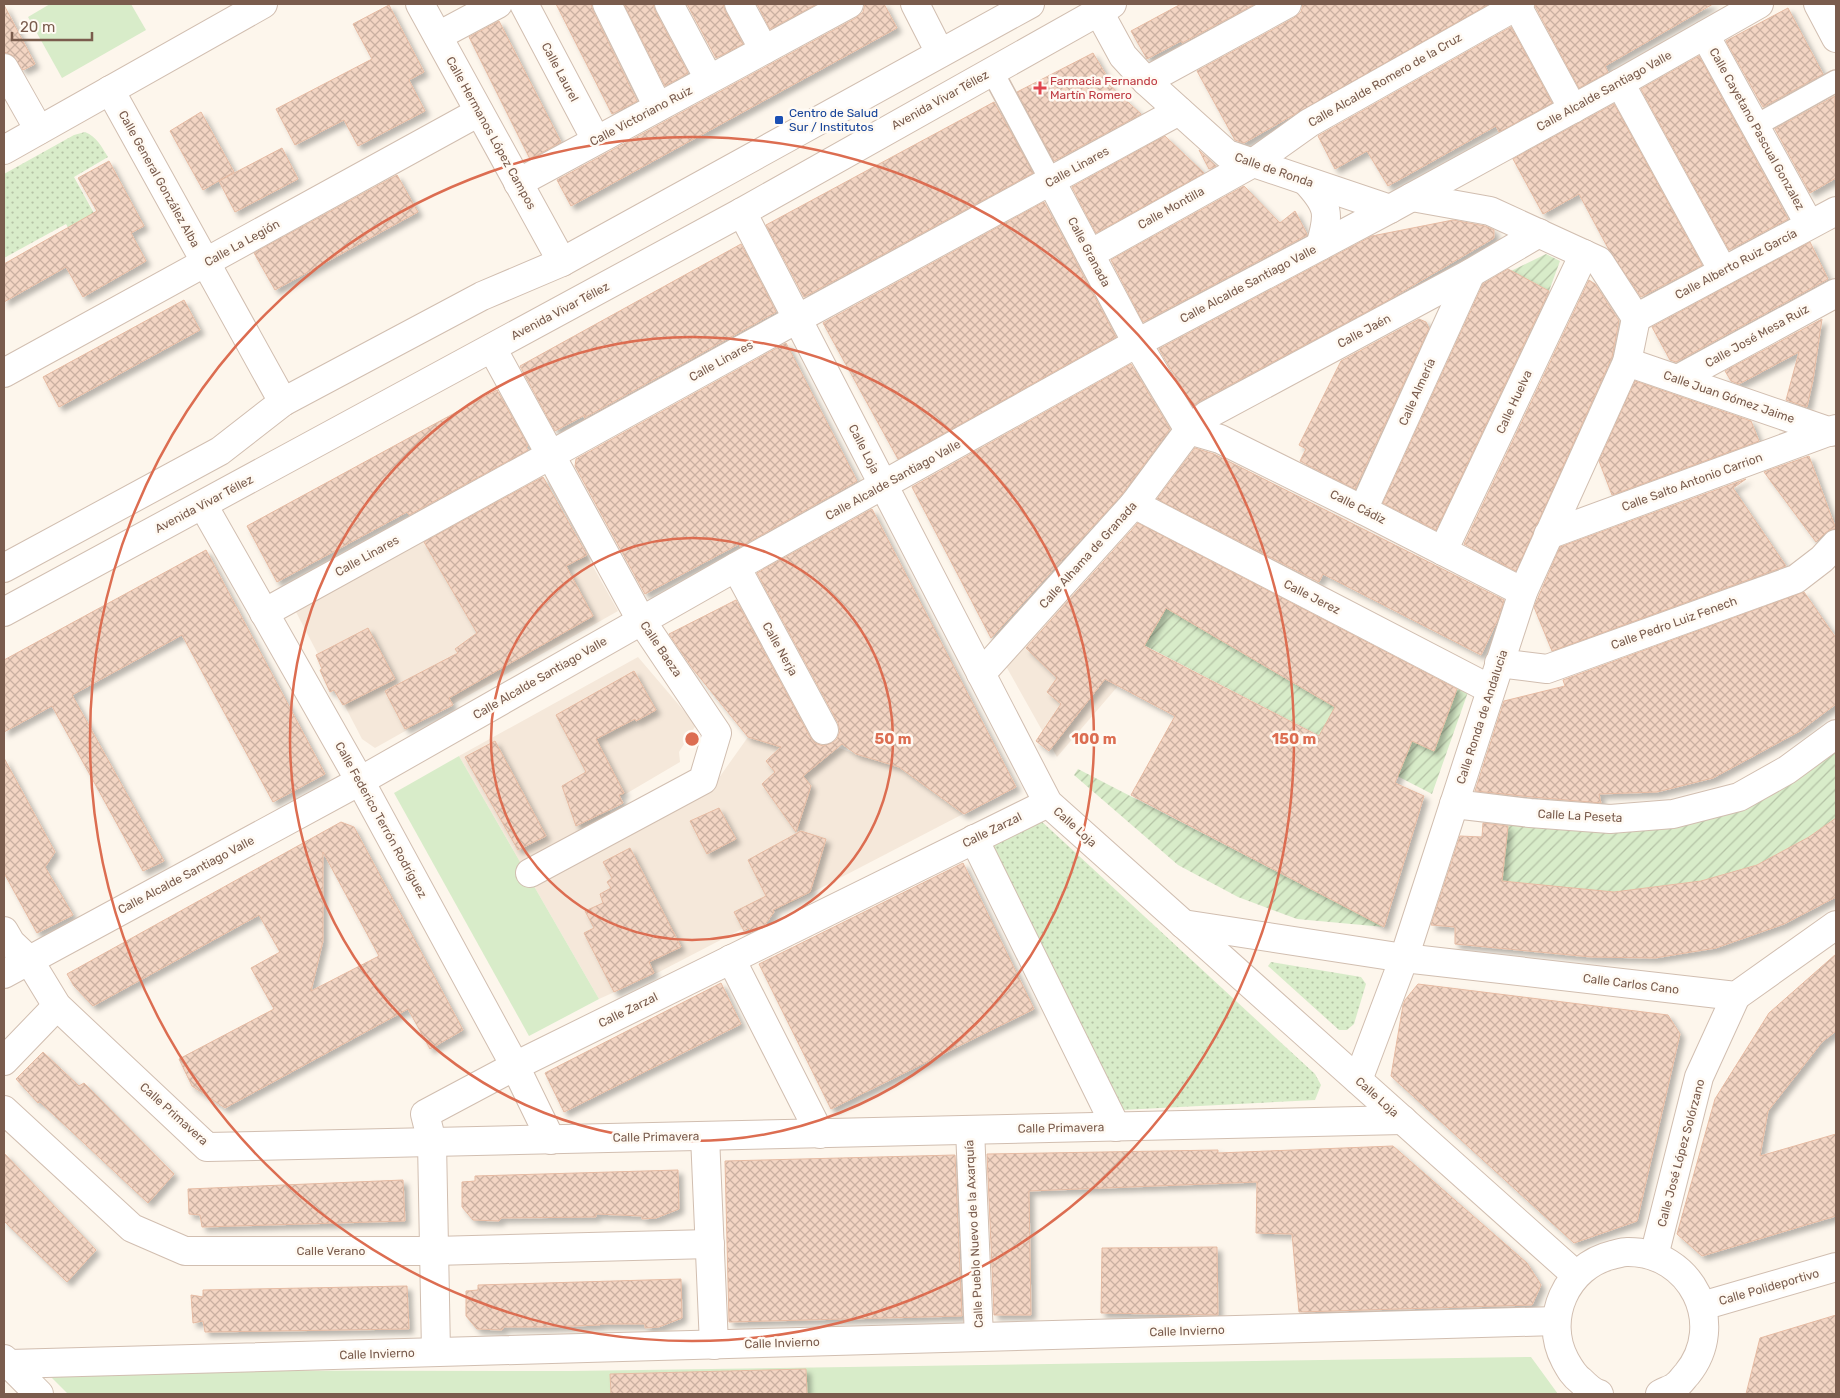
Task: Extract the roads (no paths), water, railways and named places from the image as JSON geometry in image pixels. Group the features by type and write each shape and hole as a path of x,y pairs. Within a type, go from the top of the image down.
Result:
{"street":[{"name":"Calle Hermanos López Campos","path":"420,4 562,262"},
{"path":"438,36 498,4"},
{"name":"Calle Laurel","path":"524,4 596,140"},
{"path":"607,4 658,107"},
{"path":"669,4 709,79"},
{"path":"739,4 764,50"},
{"name":"Calle Victoriano Ruiz","path":"518,183 849,4"},
{"path":"915,4 940,53"},
{"path":"4,568 220,451 283,402 482,296 562,262 1030,4"},
{"path":"1146,81 1287,4"},
{"path":"1518,4 1573,109"},
{"name":"Calle Alcalde Romero de la Cruz","path":"1253,163 1309,123 1518,4"},
{"name":"Calle Alcalde Santiago Valle","path":"4,974 360,781 641,620 1137,343 1401,203 1620,83 1759,4"},
{"path":"1818,4 1836,38"},
{"path":"4,150 110,90 248,6"},
{"name":"Calle de Ronda","path":"1105,8 1123,56 1146,81 1227,154 1306,181 1401,203 1490,211 1599,261 1636,318"},
{"name":"Avenida Vivar Téllez","path":"4,612 742,212 1105,8"},
{"name":"Calle Cayetano Pascual Gonzalez","path":"1705,35 1809,224"},
{"path":"4,68 39,130"},
{"name":"Calle Granada","path":"992,71 1137,343 1190,430"},
{"path":"1755,126 1836,81"},
{"path":"1620,83 1723,271"},
{"name":"Calle General González Alba","path":"110,90 283,402"},
{"name":"Calle Linares","path":"264,613 797,319 1180,111"},
{"name":"Calle La Legión","path":"4,373 479,112"},
{"name":"Calle Montilla","path":"1090,254 1253,163"},
{"path":"1306,181 1322,198 1326,211 1326,227 1320,246"},
{"name":"Calle Alberto Ruiz García","path":"1636,318 1836,211"},
{"name":"Calle Loja","path":"742,212 1048,803 1576,1275"},
{"name":"Calle Jaén","path":"1190,430 1208,415 1471,274 1539,233"},
{"name":"Calle Huelva","path":"1443,551 1584,254"},
{"name":"Calle Almería","path":"1363,510 1471,274"},
{"name":"Calle José Mesa Ruiz","path":"1678,379 1836,292"},
{"path":"1627,362 1636,318"},
{"name":"Calle Baeza","path":"492,348 641,620 717,733 703,780 530,873"},
{"name":"Calle Juan Gómez Jaime","path":"1627,362 1833,430"},
{"name":"Calle Ronda de Andalucia","path":"1358,1080 1404,958 1523,592 1627,362"},
{"name":"Calle Cádiz","path":"1190,430 1220,438 1523,592"},
{"name":"Calle Alhama de Granada","path":"981,674 1134,504 1190,430"},
{"name":"Calle Salto Antonio Carrion","path":"1548,534 1833,430"},
{"name":"Calle Jerez","path":"1134,504 1490,689"},
{"name":"Calle Federico Terrón Rodríguez","path":"203,505 360,781 515,1066 551,1140"},
{"name":"Calle Pedro Luiz Fenech","path":"1499,664 1547,668 1565,662 1796,579 1822,559 1836,544"},
{"name":"Calle Nerja","path":"736,567 824,730"},
{"name":"Calle La Peseta","path":"1454,804 1610,820 1673,814 1739,797 1787,770 1836,734"},
{"name":"Calle Zarzal","path":"436,1352 432,1142 425,1114 515,1066 1048,803"},
{"path":"974,839 1116,1127"},
{"name":"Calle Carlos Cano","path":"1183,924 1404,958 1736,996"},
{"path":"1736,996 1836,926"},
{"name":"Calle Primavera","path":"4,931 11,943 29,960 57,1006 207,1147 1403,1120"},
{"path":"731,959 820,1134"},
{"name":"Calle José López Solórzano","path":"1654,1256 1699,1077 1736,996"},
{"path":"4,1061 57,1006"},
{"name":"Calle Verano","path":"4,1110 132,1228 185,1251 434,1251 710,1244"},
{"name":"Calle Pueblo Nuevo de la Axarquía","path":"970,1130 979,1337"},
{"path":"705,1136 714,1345"},
{"path":"1599,1394 1573,1375 1559,1349 1556,1321 1562,1296 1576,1275 1599,1258 1626,1252 1654,1256 1675,1267 1692,1285 1702,1306 1705,1336 1696,1363 1674,1391"},
{"name":"Calle Polideportivo","path":"1702,1306 1836,1267"},
{"name":"Calle Invierno","path":"6,1362 714,1345 1556,1321"},
{"path":"6,1362 40,1394"}],"place":[{"name":"Farmacia Fernando Martín Romero","path":"1040,88"},
{"name":"Centro de Salud Sur / Institutos","path":"779,120"}]}
